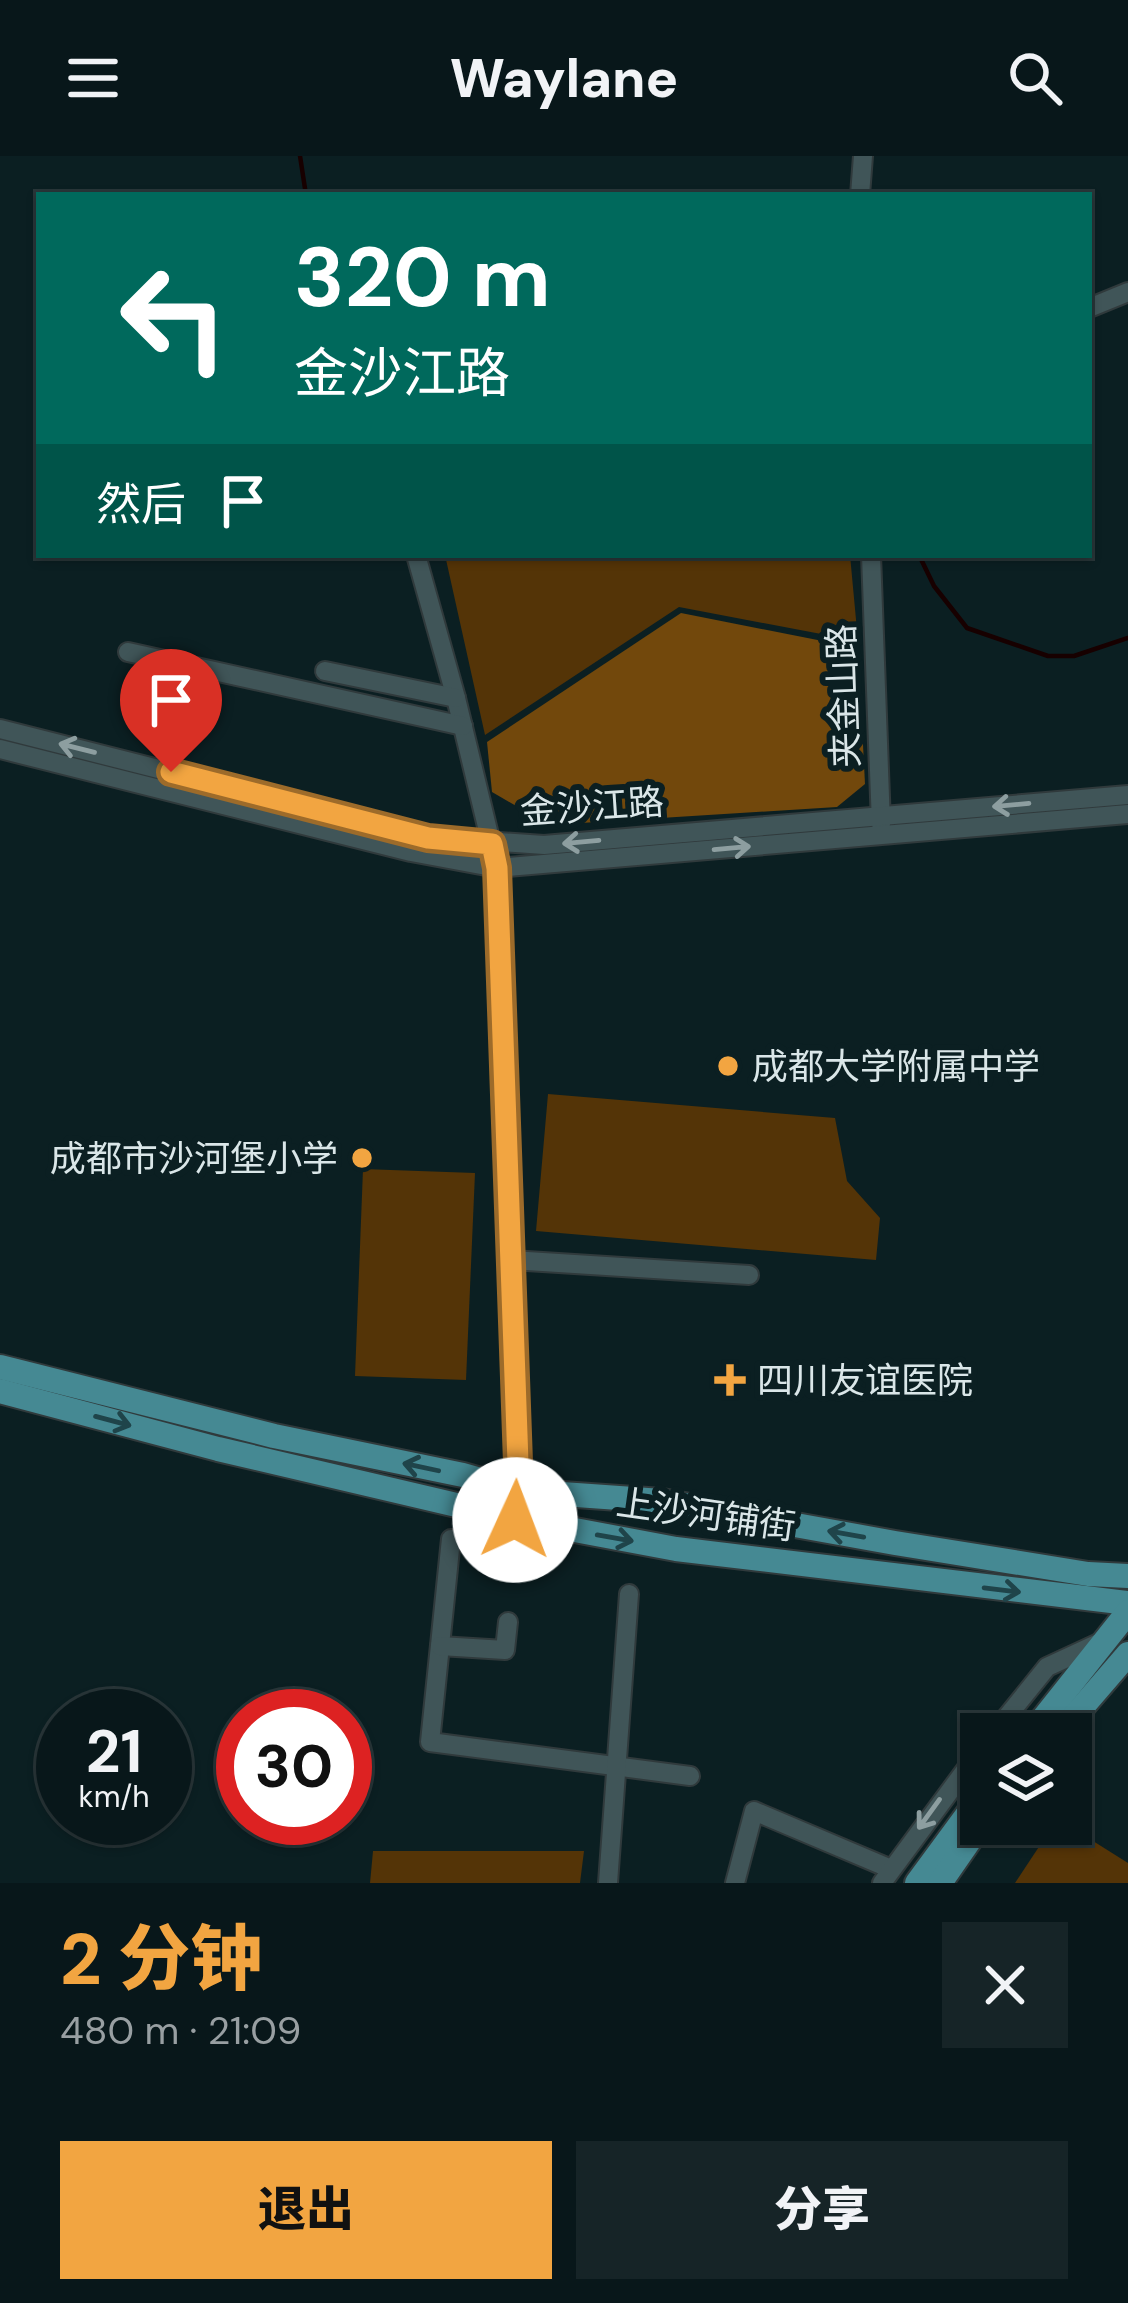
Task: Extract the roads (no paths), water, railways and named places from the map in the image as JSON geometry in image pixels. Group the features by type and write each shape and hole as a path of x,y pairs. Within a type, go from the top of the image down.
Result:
{"main road":[{"name":"上沙河铺街","path":"0,1367 230,1426 519,1491 662,1501 1088,1574 1128,1576"},
{"name":"上沙河铺街","path":"0,1391 515,1520 676,1549 1128,1603"},
{"path":"1047,1713 1128,1612"},
{"path":"1077,1713 1128,1654"},
{"path":"917,1883 960,1825"},
{"path":"940,1883 966,1845"}],"street":[{"path":"860,192 863,156"},
{"path":"872,192 875,156"},
{"path":"1092,307 1128,292"},
{"path":"1092,317 1128,302"},
{"path":"417,558 497,868 519,1491 515,1520"},
{"name":"夹金山路","path":"871,558 881,826"},
{"path":"128,652 463,726"},
{"path":"326,671 456,698"},
{"name":"金沙江路","path":"0,728 428,838 492,844 1128,814"},
{"path":"0,749 411,852 497,868 881,826"},
{"name":"金沙江路","path":"881,826 1128,795"},
{"path":"511,1260 748,1275"},
{"path":"451,1540 430,1742 690,1776"},
{"path":"608,1883 629,1594"},
{"path":"440,1646 505,1649 508,1622"},
{"path":"1010,1713 1047,1667 1106,1640"},
{"path":"735,1883 754,1811 886,1876 960,1777"}],"waterway":[{"path":"300,156 306,192"},
{"path":"920,558 934,586 967,628 1048,656 1074,656 1128,638"}],"place":[{"name":"成都大学附属中学","path":"728,1066"},
{"name":"成都市沙河堡小学","path":"362,1158"},
{"name":"四川友谊医院","path":"730,1380"}]}
